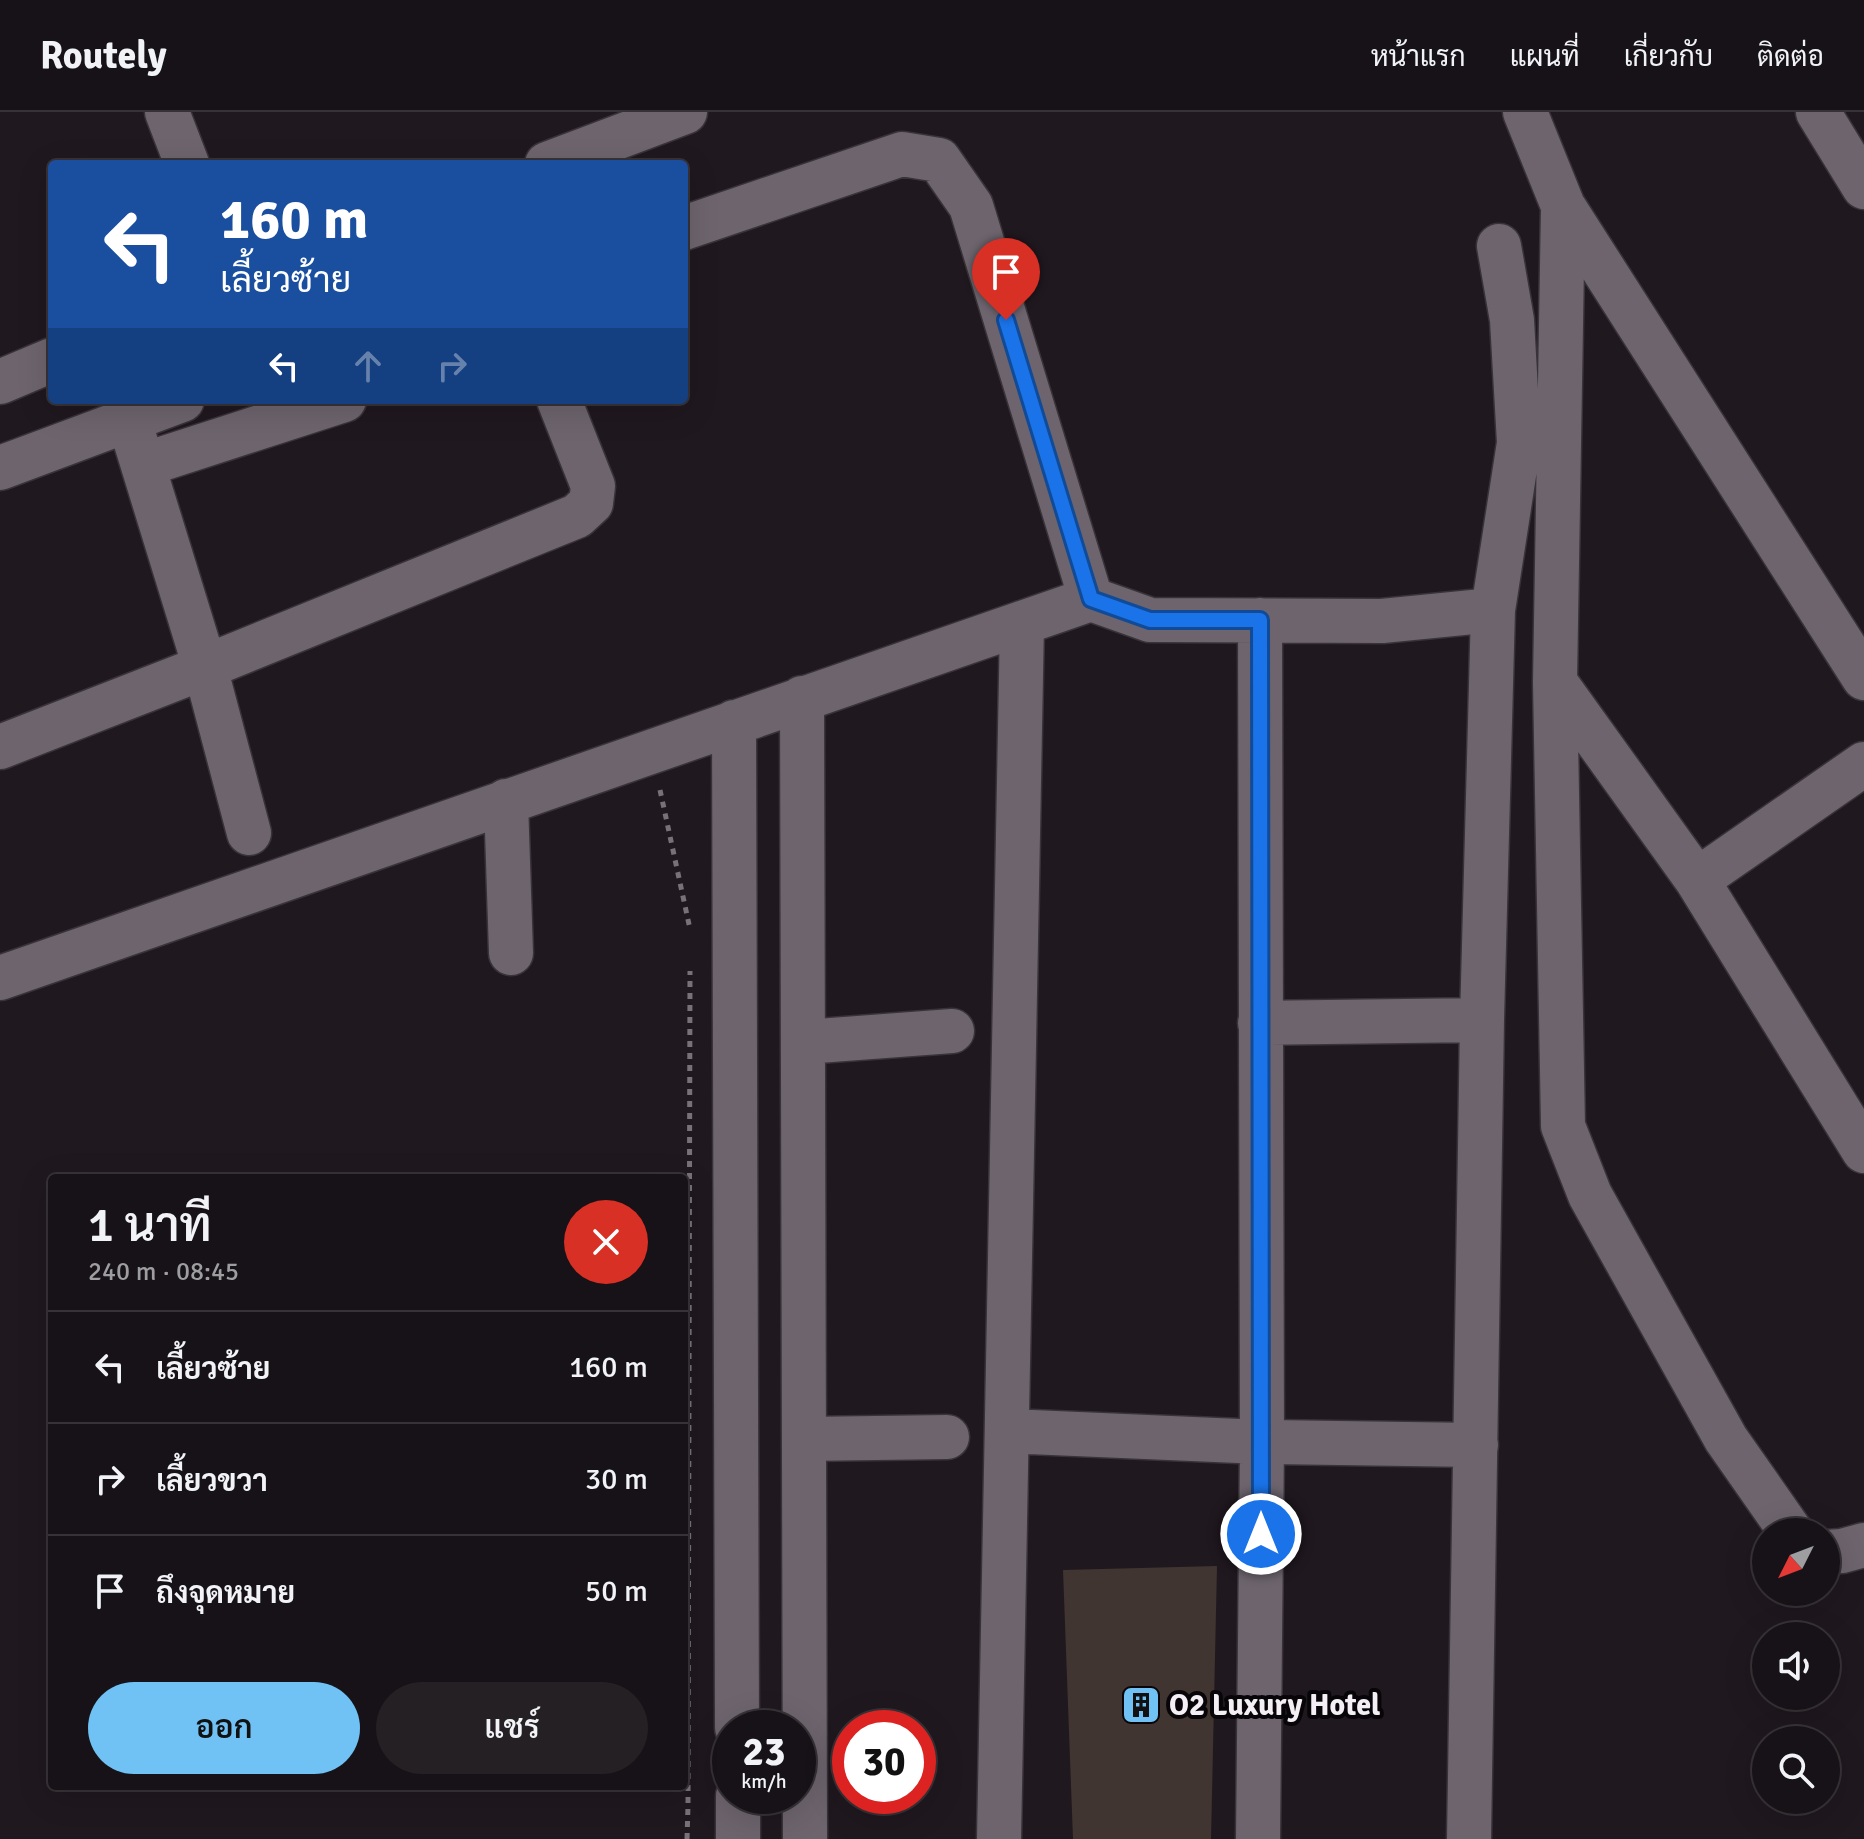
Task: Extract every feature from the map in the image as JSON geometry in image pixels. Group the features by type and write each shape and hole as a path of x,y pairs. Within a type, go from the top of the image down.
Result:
{"street":[{"path":"167,112 185,160"},
{"path":"558,160 685,112"},
{"path":"1525,112 1563,206 1864,678"},
{"path":"1818,112 1864,187"},
{"path":"688,227 902,154 939,160 971,206 1091,599"},
{"path":"1563,206 1555,682 1563,1126 1590,1195 1726,1439 1781,1518"},
{"path":"1469,1839 1482,1020 1493,610 1519,443 1512,320 1499,246"},
{"path":"0,382 48,362"},
{"path":"0,468 171,404"},
{"path":"143,465 332,404"},
{"path":"0,747 577,516 591,503 593,486 561,404"},
{"path":"129,420 205,667 249,833"},
{"path":"0,978 1091,599 1150,620 1382,621 1493,610"},
{"path":"1258,1839 1262,1442 1260,620"},
{"path":"999,1839 1022,623"},
{"path":"1555,682 1697,880 1864,1151"},
{"path":"802,698 805,1839"},
{"path":"734,722 737,1710"},
{"path":"1697,880 1864,764"},
{"path":"506,801 511,953"},
{"path":"1260,1023 1482,1020"},
{"path":"804,1042 952,1031"},
{"path":"1007,1431 1262,1442 1476,1445"},
{"path":"805,1439 947,1437"},
{"path":"1840,1551 1864,1545"},
{"path":"738,1814 738,1839"}],"path":[{"path":"652,750 690,926 690,942"},
{"path":"687,1839 690,958"}],"building":[{"name":"O2 Luxury Hotel","path":"1217,1566 1211,1839 1073,1839 1063,1570"}],"place":[{"name":"O2 Luxury Hotel","path":"1141,1705"}],"route":[{"path":"1006,320 1091,599 1150,620 1260,620 1261,1534"}]}
